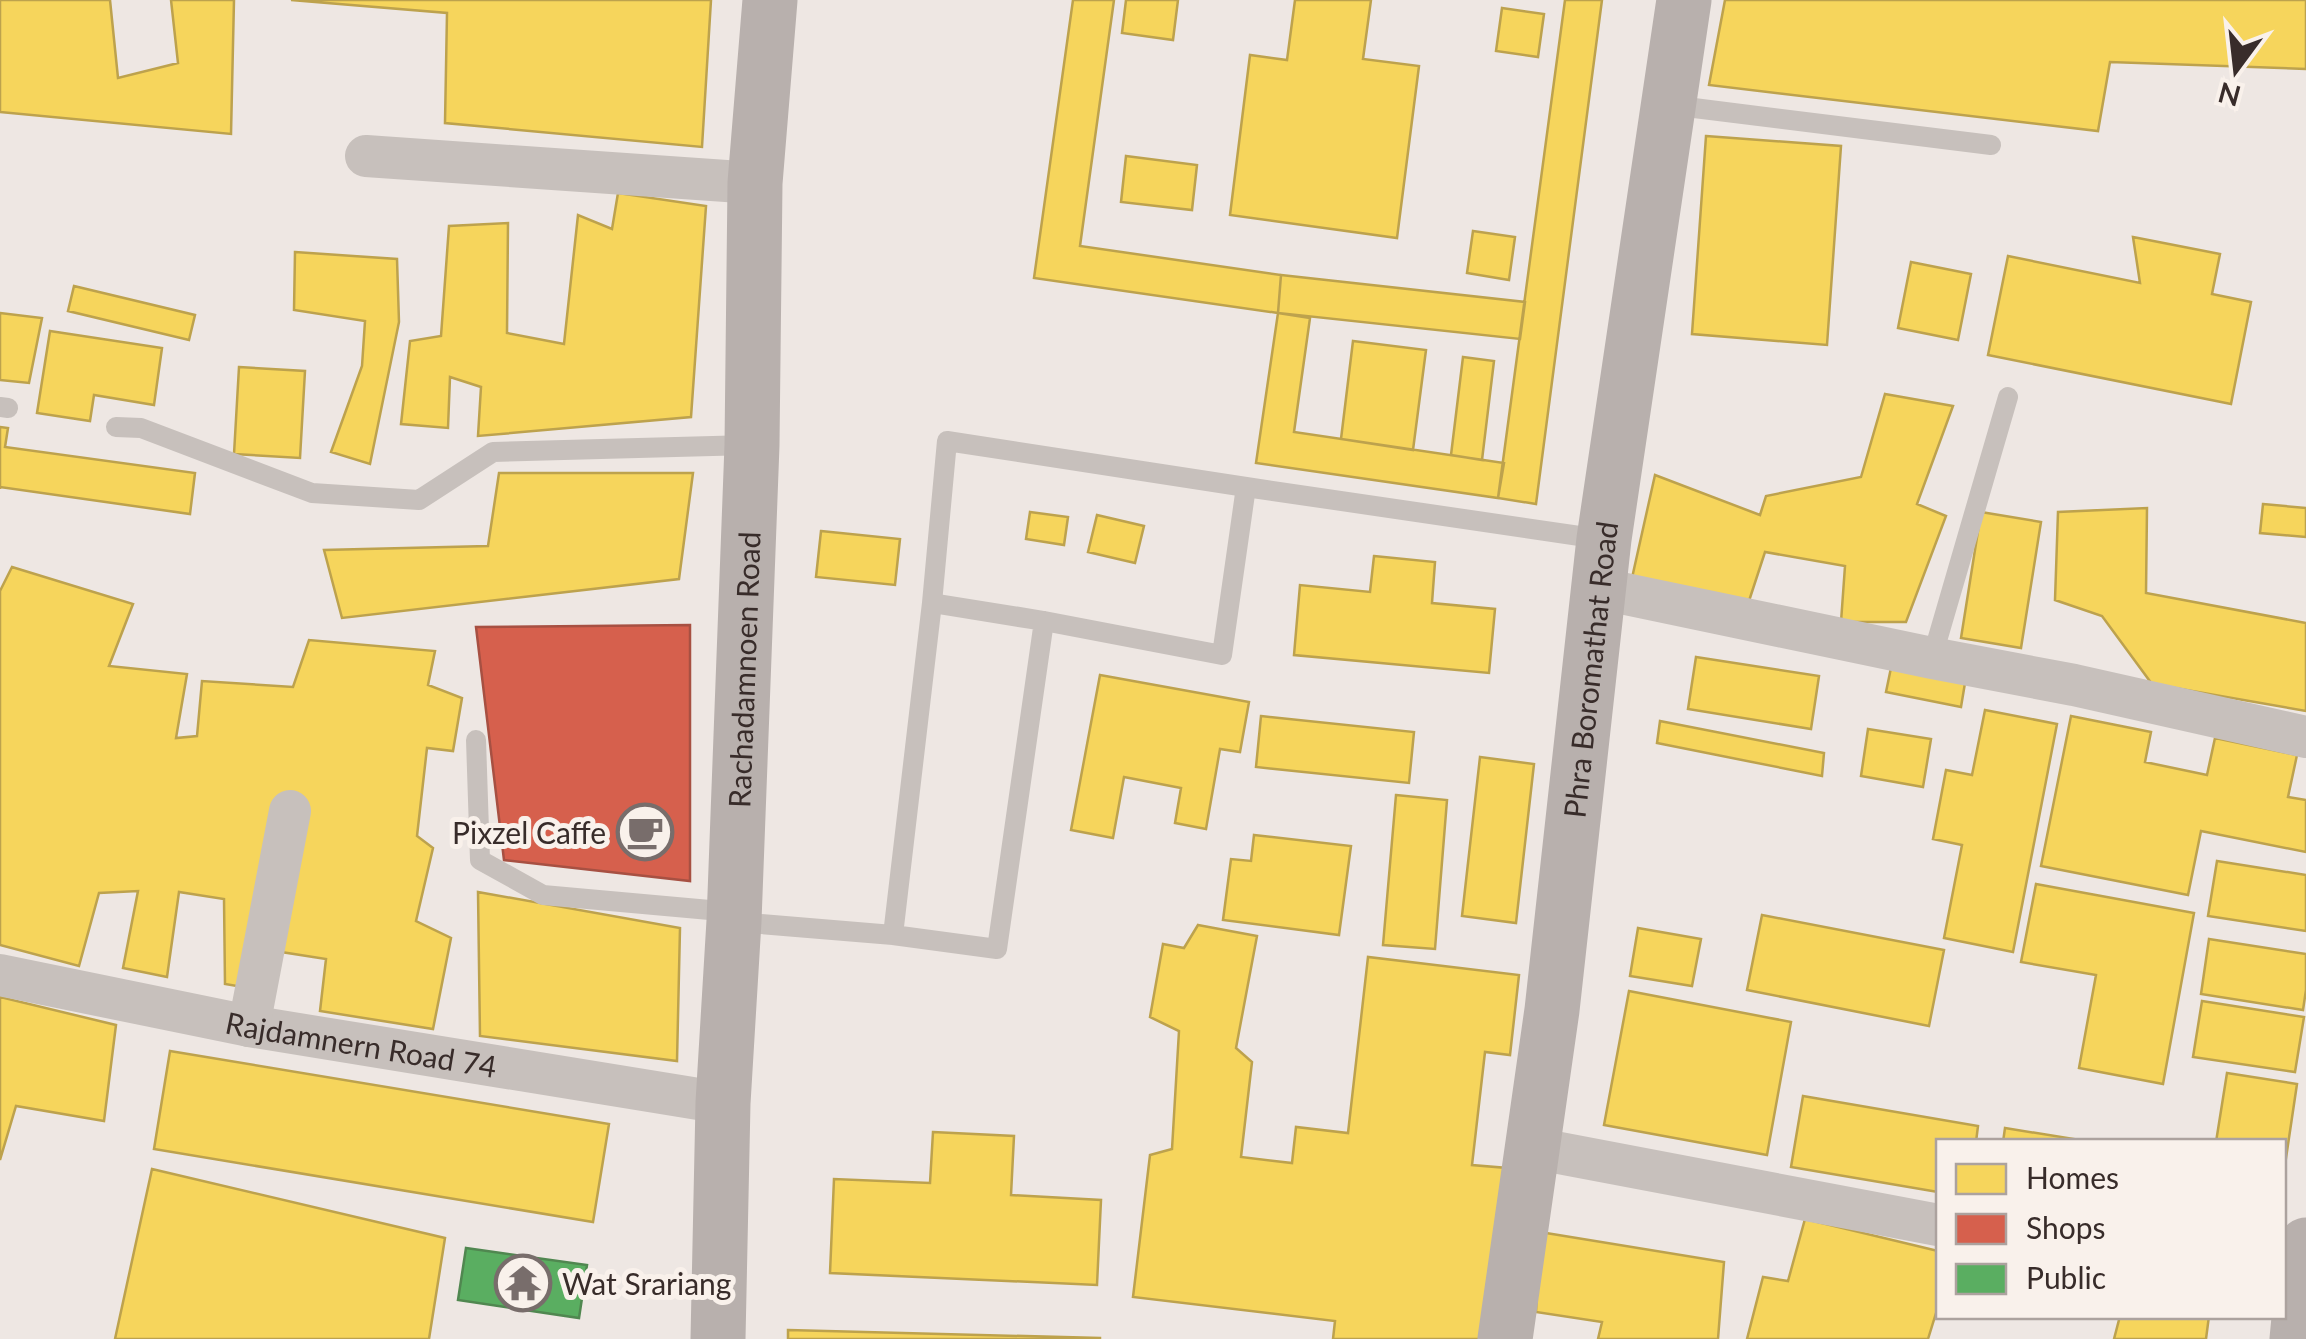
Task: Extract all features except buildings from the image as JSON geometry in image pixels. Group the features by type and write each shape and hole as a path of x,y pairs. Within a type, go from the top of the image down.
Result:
{"street":[{"name":"Rachadamnoen Road","path":"718,1339 752,445 755,183 770,0"},
{"name":"Phra Boromathat Road","path":"1505,1339 1552,1010 1600,564 1684,0"},
{"path":"366,156 755,183"},
{"path":"1600,564 1932,658 2074,684 2306,738"},
{"path":"249,1026 290,812"},
{"name":"Rajdamnern Road 74","path":"0,975 249,1026 724,1103"},
{"path":"1533,1148 1936,1224"},
{"path":"2297,1339 2298,1261"}],"lane":[{"path":"1668,104 1991,146"},
{"path":"1932,658 2008,397"},
{"path":"116,428 141,428 312,494 419,500 493,452 752,445"},
{"path":"893,935 947,440 1246,487 1600,564"},
{"path":"932,604 1222,655 1246,487"},
{"path":"476,740 480,860 544,895 997,949 1044,621"}],"place":[{"name":"Pixzel Caffe","path":"645,832"},
{"name":"Wat Srariang","path":"523,1283"}]}
